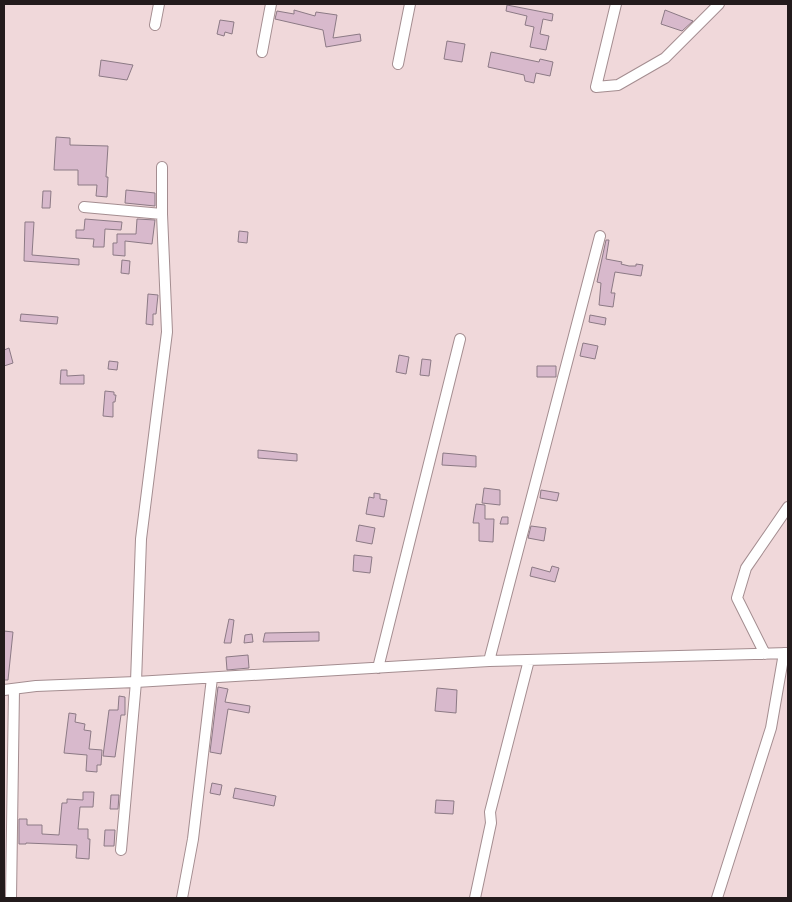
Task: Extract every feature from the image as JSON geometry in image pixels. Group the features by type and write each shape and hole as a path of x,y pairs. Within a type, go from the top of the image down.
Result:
{"street":[{"path":"156,25 159,4"},
{"path":"262,52 271,4"},
{"path":"398,64 410,4"},
{"path":"616,4 596,87 618,84 665,58 719,4"},
{"path":"121,850 136,682 141,539 167,332 162,167"},
{"path":"84,207 162,214"},
{"path":"489,661 600,236"},
{"path":"378,668 460,339"},
{"path":"765,654 737,598 746,568 788,507"},
{"path":"11,898 9,690 36,686 212,678 489,661 786,653 771,728 717,898"},
{"path":"475,898 491,823 490,812 529,660"},
{"path":"182,898 193,839 212,678"}],"building":[{"path":"507,5 553,14 552,21 543,19 540,34 549,36 546,50 530,47 534,27 525,25 527,16 506,11"},
{"path":"294,10 315,16 316,12 337,15 333,38 360,34 361,41 326,47 323,30 275,19 277,11 294,14"},
{"path":"665,10 693,21 682,31 661,24"},
{"path":"220,20 234,22 232,34 225,32 224,36 217,34"},
{"path":"447,41 465,44 462,62 444,59"},
{"path":"491,52 539,62 540,59 553,62 550,76 536,73 534,83 525,81 524,75 488,67"},
{"path":"101,60 133,65 127,80 99,76"},
{"path":"56,137 70,138 70,145 108,146 107,197 96,196 97,185 78,185 78,170 54,170"},
{"path":"126,190 155,193 155,206 125,203"},
{"path":"43,191 51,191 50,208 42,208"},
{"path":"85,219 122,222 121,230 105,229 104,247 93,247 94,239 76,238 76,230 84,230"},
{"path":"137,219 155,220 152,244 125,241 125,256 113,255 113,243 117,243 117,234 136,234"},
{"path":"25,222 34,222 32,255 79,259 79,265 24,261"},
{"path":"239,231 248,232 247,243 238,242"},
{"path":"606,240 609,240 606,259 622,262 621,264 629,266 643,265 641,276 615,272 611,293 615,293 613,307 599,305 601,283 597,282"},
{"path":"122,260 130,261 129,274 121,273"},
{"path":"148,294 158,295 156,314 153,314 153,325 146,324"},
{"path":"21,314 58,317 57,324 20,321"},
{"path":"590,315 606,318 605,325 589,322"},
{"path":"583,343 598,346 595,359 580,356"},
{"path":"9,348 13,363 4,366 4,350"},
{"path":"399,355 409,357 406,374 396,372"},
{"path":"422,359 431,360 429,376 420,375"},
{"path":"109,361 118,362 117,370 108,369"},
{"path":"537,366 556,366 556,377 537,377"},
{"path":"61,370 67,370 67,376 84,375 84,384 60,384"},
{"path":"105,391 114,392 114,395 116,395 115,402 113,402 113,417 103,416"},
{"path":"258,450 297,454 297,461 258,458"},
{"path":"443,453 476,456 476,467 442,465"},
{"path":"484,488 500,490 500,505 482,503"},
{"path":"541,490 559,493 557,501 540,498"},
{"path":"374,493 380,494 380,499 387,500 384,517 366,514 369,497 374,498"},
{"path":"476,504 485,505 485,519 494,519 493,542 479,541 479,523 473,523"},
{"path":"502,517 508,517 508,524 500,524"},
{"path":"359,525 375,528 372,544 356,541"},
{"path":"531,526 546,528 544,541 528,538"},
{"path":"354,555 372,557 370,573 353,571"},
{"path":"552,566 559,568 555,582 530,576 532,567 550,572"},
{"path":"229,619 234,620 231,643 224,643"},
{"path":"4,631 13,632 8,680 4,680"},
{"path":"319,632 319,641 263,642 265,633"},
{"path":"252,634 253,642 244,643 245,635"},
{"path":"248,655 249,668 227,670 226,657"},
{"path":"218,687 228,689 225,702 250,706 249,713 228,709 221,754 210,752"},
{"path":"437,688 457,690 456,713 435,711"},
{"path":"119,696 125,697 125,715 121,715 115,757 103,756 109,710 118,710"},
{"path":"69,713 76,714 75,722 85,724 84,730 91,731 89,749 102,750 101,765 97,765 97,772 86,771 87,755 64,753"},
{"path":"212,783 222,785 220,795 210,793"},
{"path":"235,788 276,796 274,806 233,798"},
{"path":"83,792 94,792 93,807 80,807 78,829 88,829 88,839 90,839 89,859 76,858 77,845 19,844 19,819 27,819 27,825 42,825 42,834 59,835 62,803 67,803 67,799 83,800"},
{"path":"111,795 119,795 118,809 110,809"},
{"path":"436,800 454,801 453,814 435,813"},
{"path":"105,830 115,830 114,846 104,846"}]}
